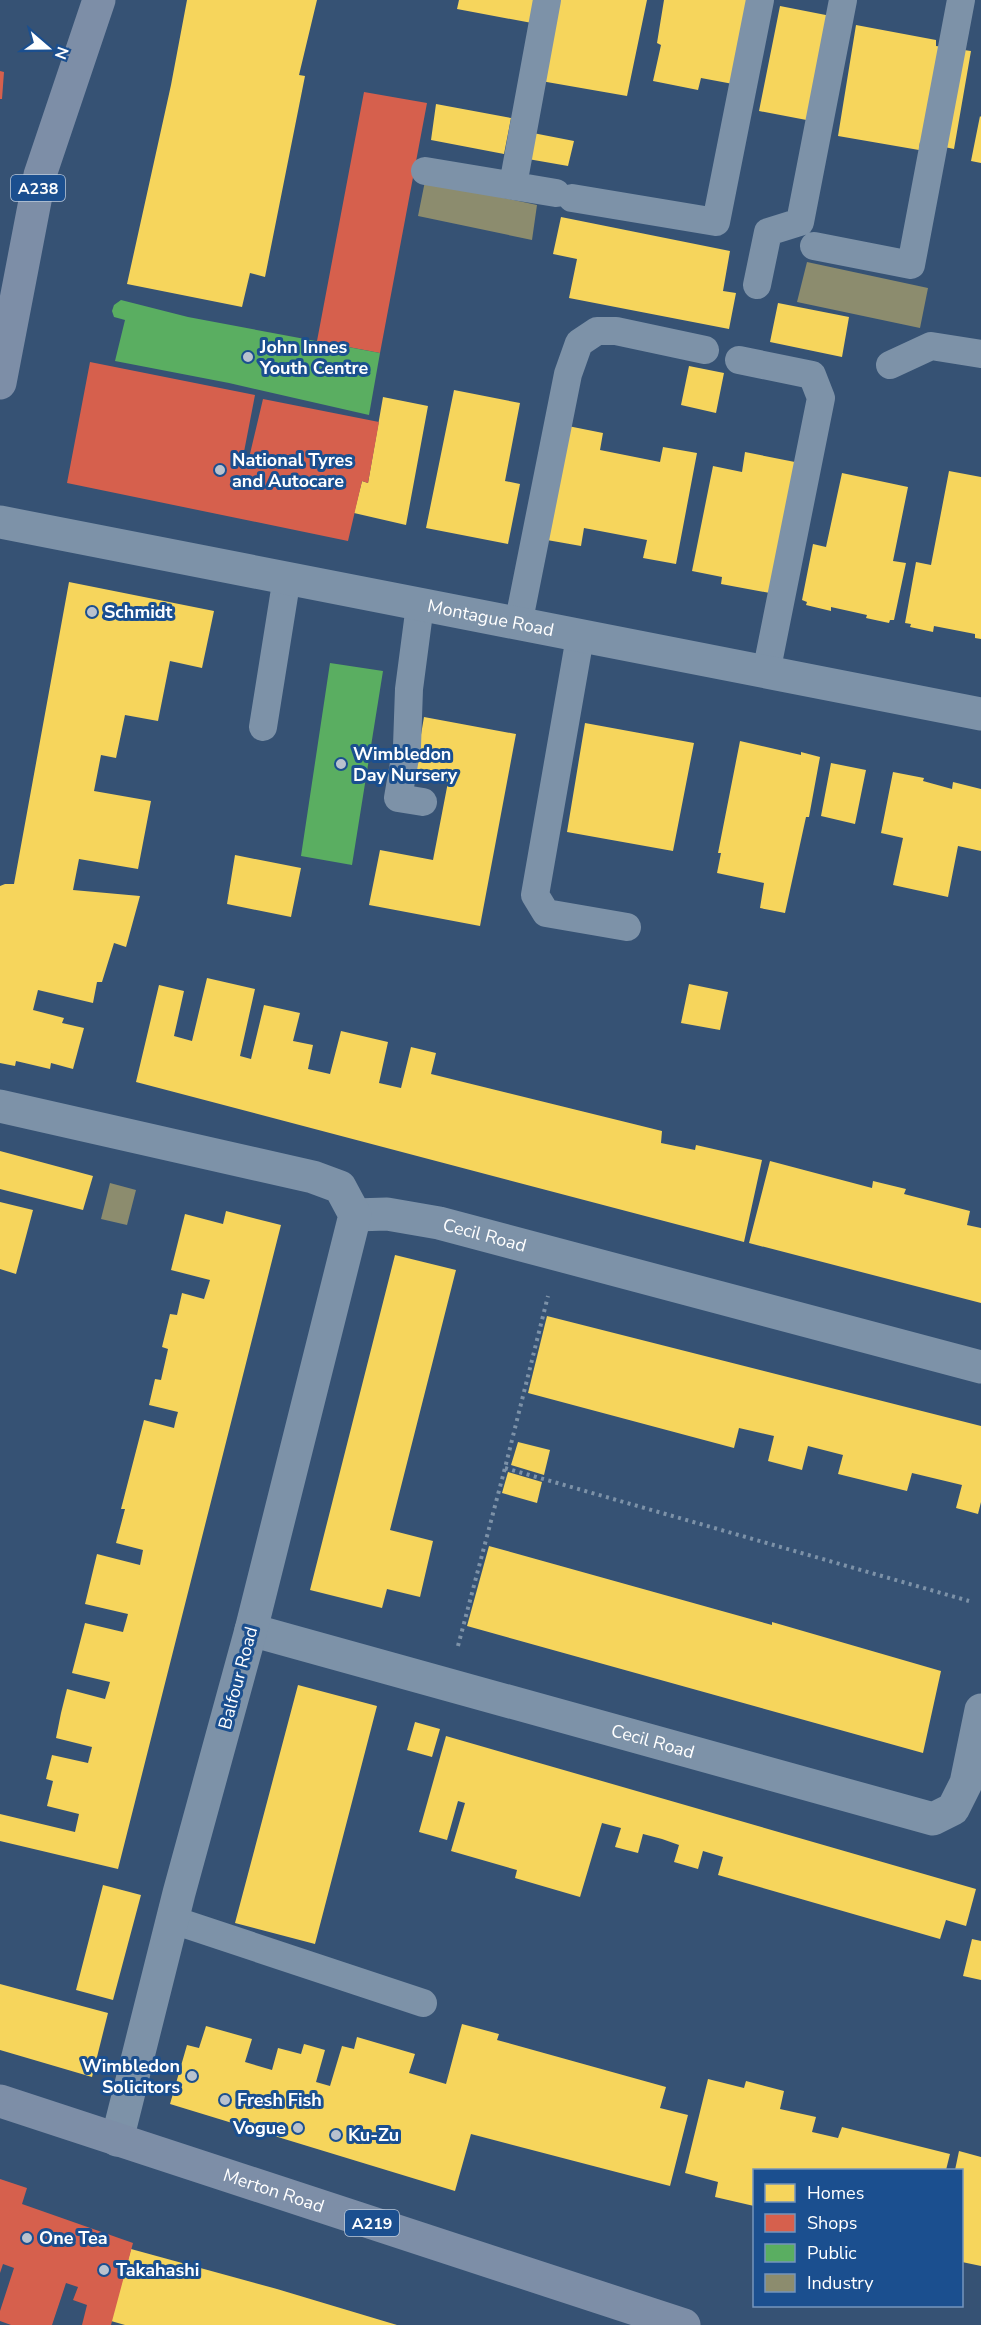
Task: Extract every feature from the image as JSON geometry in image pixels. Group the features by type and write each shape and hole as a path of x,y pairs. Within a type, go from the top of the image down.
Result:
{"main road":[{"name":"A238","path":"0,383 40,175 99,0"},
{"name":"Merton Road","path":"0,2101 684,2325"}],"street":[{"name":"Montague Road","path":"0,522 981,714"},
{"path":"0,1106 313,1177 340,1187 355,1215"},
{"name":"Cecil Road","path":"355,1215 387,1214 439,1223 981,1367"},
{"name":"Balfour Road","path":"117,2140 179,1893 251,1630 355,1215"},
{"name":"Cecil Road","path":"251,1630 933,1819 953,1809 966,1784 981,1710"}],"lane":[{"path":"513,186 547,0"},
{"path":"425,171 716,222 760,0"},
{"path":"757,285 768,232 801,222 843,0"},
{"path":"814,246 912,265 961,0"},
{"path":"518,625 568,374 579,343 597,331 616,331 705,350"},
{"path":"890,365 931,346 981,354"},
{"path":"739,360 812,375 821,398 766,673"},
{"path":"263,727 287,577"},
{"path":"420,605 409,689 407,746 398,798 423,802"},
{"path":"580,637 535,895 546,913 627,927"},
{"path":"173,1920 423,2003"}],"path":[{"path":"457,1649 506,1468 550,1288"},
{"path":"506,1468 969,1601"}],"building: Homes":[{"path":"187,0 317,0 299,75 305,76 265,277 250,273 242,307 127,284 171,85"},
{"path":"459,0 537,0 532,23 457,9"},
{"path":"555,0 647,0 627,96 541,81"},
{"path":"664,0 747,0 733,84 701,78 698,90 653,81 661,45 657,43"},
{"path":"780,6 836,17 817,122 759,111"},
{"path":"856,25 936,40 936,46 971,51 954,149 920,142 919,150 838,136"},
{"path":"436,104 511,118 504,154 431,140"},
{"path":"981,117 981,163 971,161"},
{"path":"533,133 574,141 568,166 528,159"},
{"path":"561,217 730,251 723,291 736,293 729,329 569,298 577,259 553,254"},
{"path":"778,303 849,317 842,357 770,342"},
{"path":"689,366 724,373 716,413 681,405"},
{"path":"454,390 520,403 505,481 520,484 508,544 426,528"},
{"path":"383,397 428,406 406,525 354,513 362,481 368,483"},
{"path":"568,426 603,433 600,450 660,462 663,447 697,453 676,564 643,558 647,540 584,528 581,546 547,540"},
{"path":"745,452 800,463 775,594 721,584 722,577 692,571 713,466 742,472"},
{"path":"949,471 981,477 981,639 975,638 975,634 934,626 933,632 910,627 911,624 905,623 916,562 931,565"},
{"path":"842,473 908,487 893,561 906,563 894,620 890,620 889,623 866,618 867,615 831,607 831,611 806,605 807,602 802,600 813,544 826,547"},
{"path":"69,582 214,611 202,668 170,661 158,721 125,715 116,758 101,755 94,791 151,801 138,869 79,859 73,890 140,896 126,947 114,943 102,982 97,982 93,1003 38,990 33,1010 64,1018 62,1023 84,1028 73,1069 51,1063 50,1069 16,1061 15,1066 0,1063 0,886 14,884"},
{"path":"424,717 516,734 480,926 369,905 380,850 433,860 448,782 414,776"},
{"path":"585,723 694,743 673,851 567,832"},
{"path":"740,741 820,757 809,817 806,817 785,913 760,908 764,883 717,873 721,853 718,853"},
{"path":"831,763 866,770 855,824 821,816"},
{"path":"893,772 924,778 923,781 952,789 953,782 981,789 981,851 958,846 948,897 893,885 903,838 881,833"},
{"path":"235,855 301,868 291,917 227,904"},
{"path":"207,978 255,989 240,1056 251,1059 264,1005 300,1013 293,1041 313,1045 308,1069 330,1074 341,1031 388,1042 379,1083 401,1088 411,1047 436,1053 431,1074 662,1131 661,1143 695,1150 696,1145 762,1160 744,1242 136,1082 159,985 184,991 174,1036 192,1041"},
{"path":"689,984 728,992 720,1030 681,1023"},
{"path":"0,1151 93,1176 83,1210 0,1189"},
{"path":"770,1161 872,1188 873,1181 906,1189 904,1194 970,1211 967,1225 981,1228 981,1303 749,1243"},
{"path":"0,1202 33,1210 16,1274 0,1269"},
{"path":"226,1211 281,1225 118,1869 0,1841 0,1814 75,1832 79,1814 47,1806 53,1781 46,1779 52,1755 88,1763 92,1747 56,1738 61,1713 67,1689 105,1699 110,1682 72,1673 85,1623 123,1632 128,1614 85,1604 97,1554 140,1565 143,1550 116,1543 125,1509 121,1509 144,1420 174,1428 178,1412 149,1405 155,1379 161,1380 168,1349 162,1347 170,1314 177,1315 182,1293 204,1299 210,1280 171,1270 185,1214 223,1224"},
{"path":"395,1255 456,1270 390,1530 433,1541 420,1597 387,1589 382,1608 310,1590"},
{"path":"547,1316 981,1426 981,1502 978,1514 956,1508 962,1485 912,1473 907,1491 838,1474 843,1455 808,1446 802,1470 768,1461 774,1436 739,1428 734,1448 528,1393"},
{"path":"518,1442 550,1450 544,1475 511,1465"},
{"path":"508,1472 542,1482 537,1503 502,1493"},
{"path":"489,1546 772,1625 772,1622 941,1671 923,1753 467,1626"},
{"path":"298,1685 377,1706 315,1944 235,1923"},
{"path":"415,1722 440,1729 432,1757 407,1750"},
{"path":"446,1736 976,1889 966,1926 946,1920 940,1939 718,1875 723,1857 703,1851 698,1869 674,1862 679,1845 662,1839 643,1834 638,1853 615,1847 621,1828 602,1823 580,1897 515,1878 517,1870 451,1851 465,1803 458,1801 447,1840 419,1832"},
{"path":"103,1885 141,1895 113,2000 76,1990"},
{"path":"972,1939 981,1941 981,1980 963,1976"},
{"path":"0,1984 108,2013 92,2077 0,2050"},
{"path":"462,2024 499,2034 497,2040 666,2087 660,2108 688,2115 670,2186 471,2134 455,2191 170,2104 187,2045 199,2048 206,2026 252,2039 245,2062 272,2070 278,2048 301,2054 304,2044 325,2050 316,2082 330,2086 342,2046 354,2049 357,2037 415,2054 409,2073 446,2084"},
{"path":"708,2079 744,2088 746,2081 784,2091 780,2109 816,2117 812,2132 838,2138 842,2127 950,2154 946,2169 753,2169 753,2206 715,2197 718,2182 685,2173"},
{"path":"959,2151 981,2157 981,2266 963,2262 963,2169 955,2169"},
{"path":"131,2249 397,2325 125,2325 111,2321"}],"building: Shops":[{"path":"0,71 4,72 2,99 0,99"},
{"path":"364,92 427,103 380,353 317,341"},
{"name":"National Tyres and Autocare","path":"90,362 255,395 243,457 249,458 263,399 379,422 368,483 362,481 348,541 67,483"},
{"path":"0,2179 27,2188 22,2204 133,2243 111,2325 82,2325 87,2305 73,2300 78,2287 66,2283 52,2325 11,2325 0,2321 0,2311 14,2268 3,2264 0,2273"}],"building: Public":[{"name":"John Innes Youth Centre","path":"121,300 188,317 380,353 369,415 229,383 115,361 125,320 114,317 112,311 114,305"},
{"name":"Wimbledon Day Nursery","path":"330,663 383,671 352,865 301,856"}],"building: Industry":[{"path":"425,181 537,205 532,240 418,216"},
{"path":"807,262 928,288 920,328 797,302"},
{"path":"110,1183 136,1190 127,1225 101,1219"}],"place":[{"name":"John Innes Youth Centre","path":"248,357"},
{"name":"National Tyres and Autocare","path":"220,470"},
{"name":"Schmidt","path":"92,612"},
{"name":"Wimbledon Day Nursery","path":"341,764"},
{"name":"Wimbledon Solicitors","path":"192,2076"},
{"name":"Fresh Fish","path":"225,2100"},
{"name":"Vogue","path":"298,2128"},
{"name":"Ku-Zu","path":"336,2135"},
{"name":"One Tea","path":"27,2238"},
{"name":"Takahashi","path":"104,2270"}]}
